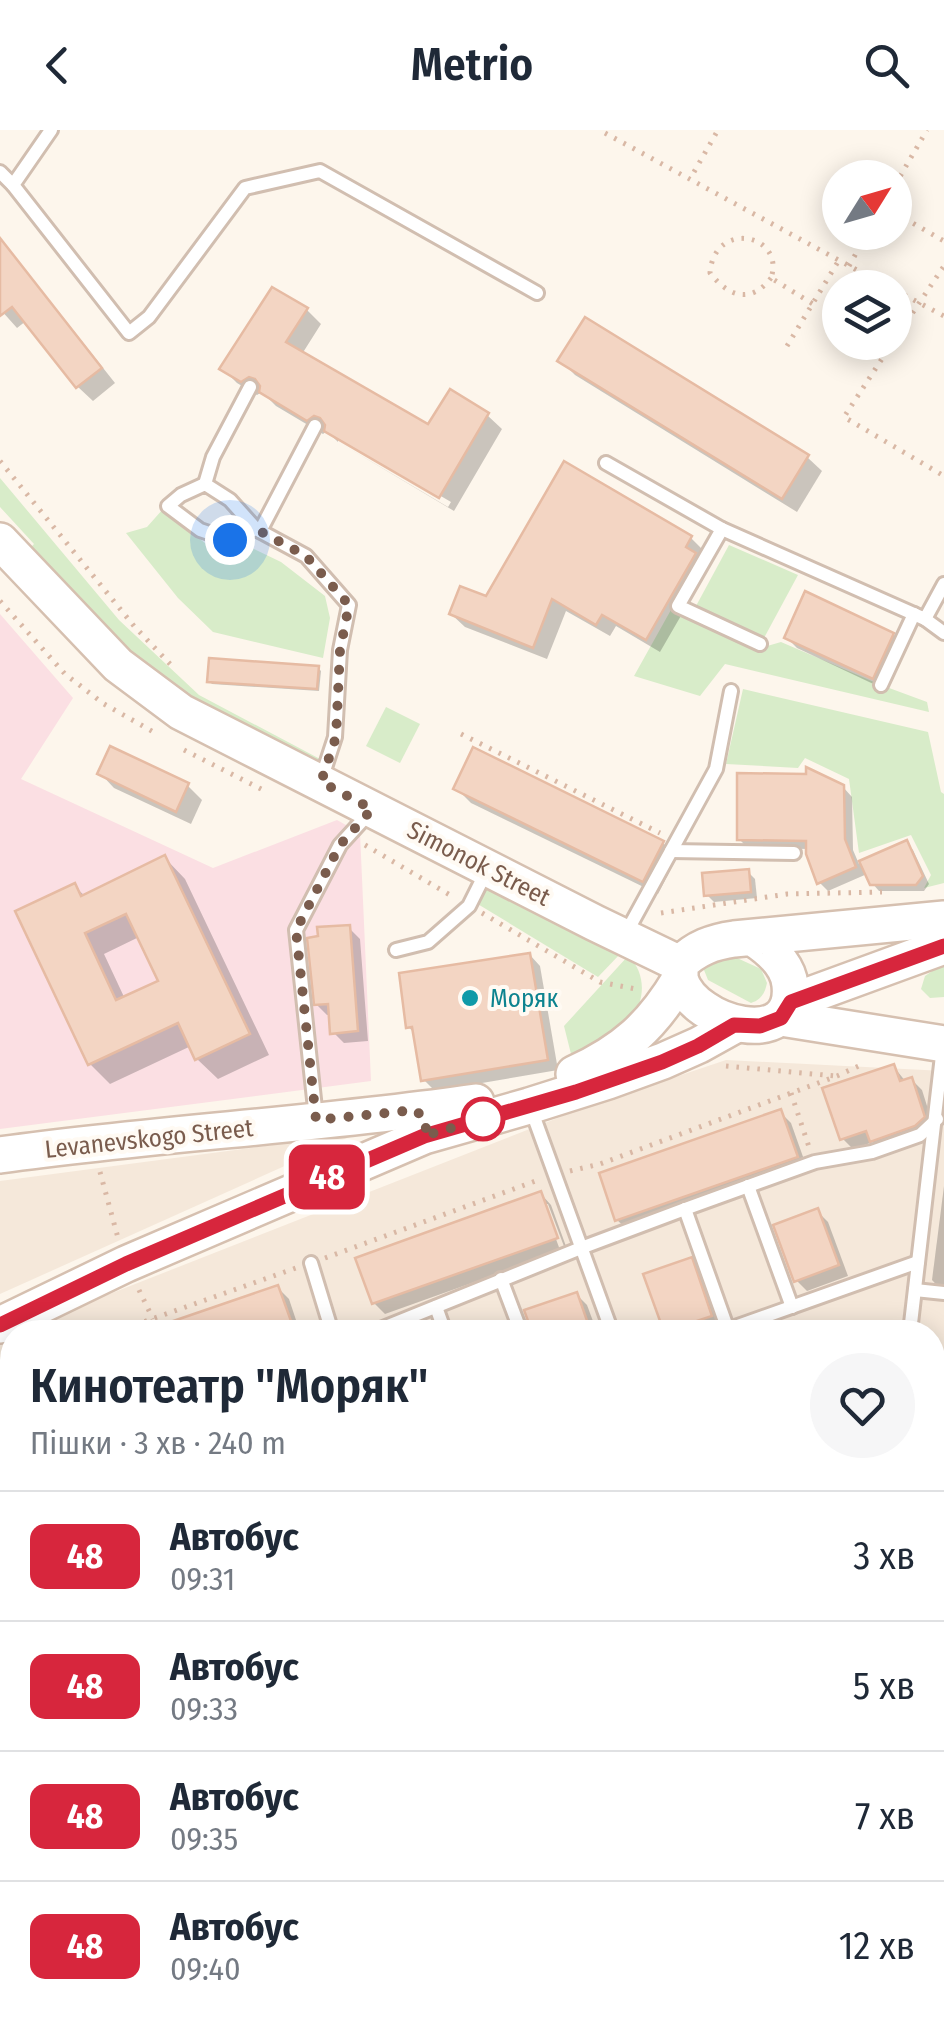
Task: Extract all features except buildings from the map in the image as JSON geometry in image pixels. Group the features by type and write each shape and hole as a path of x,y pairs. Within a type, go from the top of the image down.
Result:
{"main road":[{"name":"Simonok Street","path":"0,541 118,666 181,712 624,938 680,971"},
{"path":"944,919 718,941 690,954 680,971 691,997 708,1012 734,1025 760,1026 786,1010 944,946"},
{"path":"754,938 771,950 790,979 786,1010"},
{"name":"Levanevskogo Street","path":"0,1155 316,1120 420,1123 478,1101 572,1075 606,1060 630,1042 664,1006 680,971"},
{"path":"786,1010 944,1044"},
{"path":"10,1320 420,1123 530,1106 662,1062 734,1025"}],"lane":[{"path":"13,186 50,130"},
{"path":"0,172 130,333 148,317 246,188 320,170 537,293"},
{"path":"250,387 213,457 205,484 182,494 168,506 200,530 230,540 258,530 315,426"},
{"path":"606,463 722,529 920,616 944,633"},
{"path":"205,484 230,500 258,530 306,556 349,605 340,650 336,737 321,782"},
{"path":"722,529 678,606 760,644"},
{"path":"881,685 920,616 944,584"},
{"path":"624,938 716,769 731,690"},
{"path":"316,1120 296,930 340,845 372,809"},
{"path":"674,846 794,853"},
{"path":"396,950 428,942 442,930 468,906 489,868"},
{"path":"911,1320 944,1044"},
{"path":"530,1106 608,1320"},
{"path":"402,1320 581,1248 815,1162 872,1152 920,1135 936,1119"},
{"path":"748,1186 792,1307"},
{"path":"685,1209 720,1320"},
{"path":"755,1320 918,1262"},
{"path":"311,1263 328,1320"},
{"path":"501,1279 516,1320"},
{"path":"915,1290 944,1293"},
{"path":"436,1306 441,1320"}],"path":[{"path":"694,172 718,130"},
{"path":"910,160 927,130"},
{"path":"605,133 857,270"},
{"path":"912,223 944,241"},
{"path":"746,238 766,248 772,258 774,270 770,278 755,292 732,293 710,273 711,262 721,246 746,238"},
{"path":"850,266 858,250"},
{"path":"787,346 839,260"},
{"path":"912,314 944,266"},
{"path":"770,278 813,304"},
{"path":"912,299 944,316"},
{"path":"881,360 844,416 944,476"},
{"path":"0,461 134,626 181,673"},
{"path":"462,734 674,846"},
{"path":"662,912 788,894 885,892"},
{"path":"149,1320 555,1174 600,1164 838,1076 871,1060"},
{"path":"711,1071 727,1065 838,1076"},
{"path":"791,1093 815,1162"},
{"path":"99,1169 120,1249"}],"shaded area":[{"path":"0,614 73,698 21,779 213,868 337,820 360,833 371,1081 0,1129"},
{"path":"726,1060 944,1071 944,1320 44,1320 583,1108"},
{"path":"356,1134 0,1294 0,1181"}],"green space":[{"path":"0,478 119,620 199,695 320,759 315,773 184,708 21,558 34,544 0,507"},
{"path":"163,509 227,561 252,548 281,562 325,596 330,618 323,658 213,632 178,598 126,533 147,527"},
{"path":"729,545 798,575 764,638 696,606"},
{"path":"672,608 760,648 781,642 927,702 929,712 725,664 700,696 634,676"},
{"path":"743,689 928,732 944,794 944,883 924,888 931,875 911,835 859,853 849,779 805,758 798,768 726,764"},
{"path":"386,707 420,724 400,763 366,746"},
{"path":"491,879 621,953 598,977 476,903"},
{"path":"724,952 761,969 767,983 757,1000 751,1003 708,980 704,970 707,961"},
{"path":"628,956 642,983 636,1012 617,1033 572,1058 564,1026"},
{"path":"944,963 944,997 930,998 921,989 925,976"}],"bus line":[{"name":"48","path":"10,1320 126,1264 424,1136 576,1092 662,1062 734,1025 760,1026 781,1018 791,1002 944,946"}],"place":[{"name":"Моряк","path":"470,998"}],"route":[{"path":"230,540 256,529 306,556 349,605 340,650 336,737 321,782 372,809 340,845 296,930 316,1120 416,1110 427,1123 424,1136 483,1119"}]}
